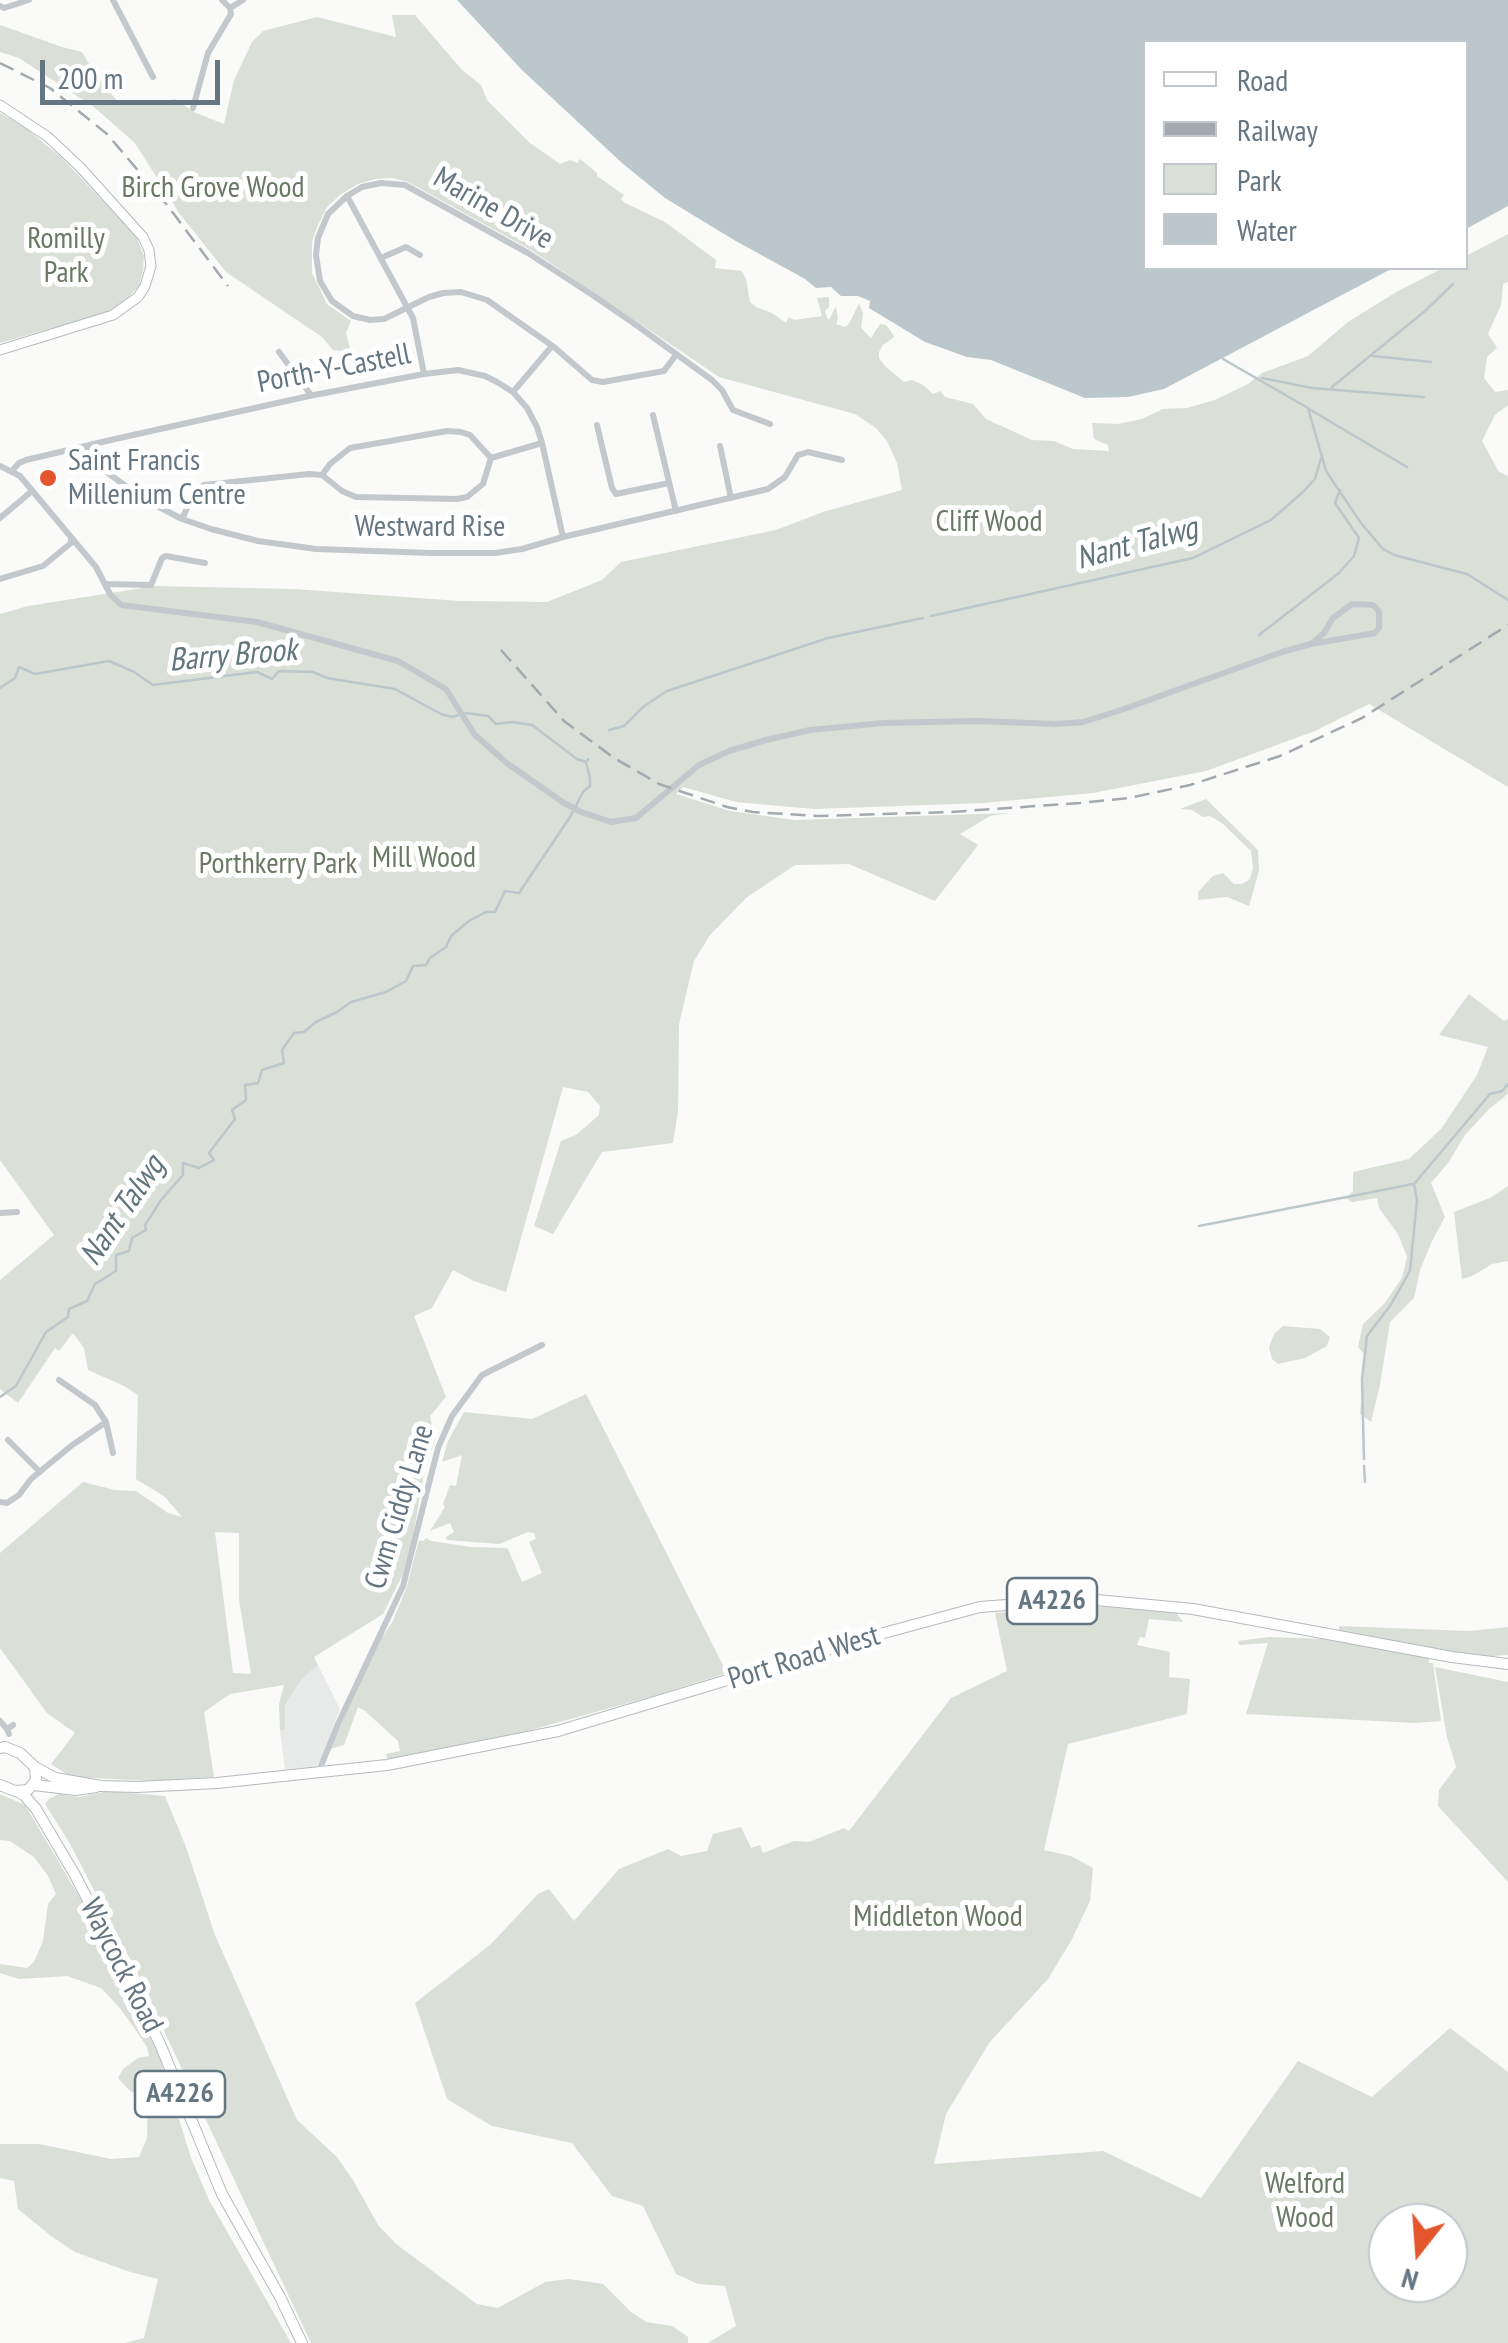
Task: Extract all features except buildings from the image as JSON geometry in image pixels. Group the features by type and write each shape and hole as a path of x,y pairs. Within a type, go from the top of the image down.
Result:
{"main road":[{"name":"Port Road West","path":"2,1745 20,1753 46,1775 102,1786 217,1784 319,1774 438,1756 558,1731 980,1607 1086,1599 1193,1609 1452,1658 1508,1664"},
{"name":"Waycock Road","path":"35,1767 36,1809"},
{"path":"0,1786 18,1792 33,1786"},
{"name":"Port Road West","path":"33,1786 76,1790 102,1786"},
{"name":"Waycock Road","path":"18,1792 36,1809 146,2014 222,2194 302,2343"}],"street":[{"path":"0,6 30,0"},
{"path":"113,0 153,76"},
{"path":"192,108 208,54 231,14 222,0"},
{"path":"230,8 242,0"},
{"path":"0,104 48,137 80,167 143,237 151,266 138,296 112,315 0,350"},
{"name":"Marine Drive","path":"348,196 362,187 381,183 405,185 528,254 632,322 722,390 733,410 770,424"},
{"path":"424,374 408,307 348,196 328,214 318,238 317,269 326,294 353,316 370,320 394,316 408,307 444,293 461,292 477,296 552,346 592,380 603,382 664,370 676,355"},
{"path":"381,258 406,247 420,255"},
{"path":"552,346 514,392 532,415 542,443 563,537"},
{"path":"279,352 312,395"},
{"name":"Porth-Y-Castell","path":"12,471 26,460 86,446 312,395 443,371 485,376 514,392"},
{"path":"653,415 676,511"},
{"path":"598,424 616,494 669,483"},
{"path":"322,475 350,448 447,431 470,435 491,458"},
{"path":"491,458 542,443"},
{"name":"Westward Rise","path":"86,446 94,462 124,486 182,519 258,541 316,550 495,553 768,489 785,477 798,456 822,456"},
{"path":"720,446 731,498"},
{"path":"820,468 822,456 842,460"},
{"path":"182,519 195,492 204,484 322,475 356,497 458,499 467,497 482,484 491,458"},
{"path":"0,466 12,471 32,490 96,567 114,600 130,607 256,622 398,661 446,689 485,746 574,808 611,822 636,818 699,765 730,751 789,734 884,722 1072,724 1124,710 1312,644 1374,634 1379,628 1379,611 1373,604 1352,604 1333,618 1312,644"},
{"path":"0,518 32,490"},
{"path":"0,579 42,566 71,538"},
{"path":"106,584 151,585 166,556 205,563"},
{"path":"0,1213 17,1212"},
{"name":"Cwm Ciddy Lane","path":"319,1774 338,1724 403,1586 438,1448 452,1416 489,1369 542,1345"},
{"path":"59,1380 95,1405 106,1422 113,1453"},
{"path":"0,1502 8,1503 19,1495 31,1478 106,1422"},
{"path":"8,1440 40,1472"},
{"path":"0,1720 10,1730"}],"shaded area":[{"path":"318,1665 340,1709 316,1767 285,1770 280,1730 284,1730 285,1705 302,1679"}],"green space":[{"name":"Porthkerry Park","path":"392,15 415,15 462,70 481,85 487,100 530,143 560,164 570,160 577,163 580,159 624,195 621,199 625,203 665,222 716,260 715,268 742,271 750,302 756,307 786,323 789,317 794,320 822,316 817,298 829,297 827,318 836,306 836,324 845,327 859,303 863,313 861,328 871,338 880,324 892,333 894,337 883,345 879,358 904,382 912,380 933,394 940,391 945,397 973,404 986,419 1032,440 1054,441 1073,449 1109,451 1108,445 1094,439 1092,423 1118,424 1163,409 1187,408 1215,400 1262,373 1308,356 1348,322 1398,291 1439,270 1468,270 1468,255 1508,234 1508,282 1503,284 1501,305 1488,334 1497,348 1487,357 1484,378 1495,392 1508,390 1508,405 1495,415 1482,441 1499,472 1508,476 1508,787 1369,704 1315,731 1206,771 1093,793 983,803 814,809 736,802 683,787 676,794 730,811 795,820 1009,813 990,816 960,834 978,845 935,901 849,864 795,865 746,898 710,935 694,961 679,1024 678,1111 673,1143 602,1152 553,1234 534,1226 561,1141 576,1135 599,1115 600,1106 588,1092 563,1087 506,1292 453,1270 432,1308 414,1316 446,1397 430,1416 435,1440 424,1473 413,1537 402,1576 383,1614 314,1657 318,1665 302,1679 285,1705 285,1730 280,1730 279,1704 284,1685 230,1694 204,1712 214,1777 153,1781 71,1777 51,1764 75,1733 47,1713 0,1648 0,1553 83,1482 136,1491 168,1513 182,1517 165,1497 136,1479 138,1395 88,1370 84,1348 73,1333 59,1351 55,1348 18,1403 0,1389 0,1280 54,1235 0,1160 0,614 155,586 547,602 602,580 621,562 776,530 902,490 897,463 887,441 855,414 719,377 531,250 408,182 393,178 358,184 340,195 327,207 312,241 312,273 327,304 351,321 346,333 351,352 333,350 322,337 226,272 179,213 135,143 94,107 19,58 0,52 0,25 82,52 118,102 147,105 175,99 224,124 234,80 252,42 263,31 317,17 396,37","holes":["215,1532 239,1533 239,1599 251,1674 233,1673"]},
{"name":"Romilly Park","path":"0,113 22,125 62,158 136,236 144,256 139,286 122,304 102,314 0,343"},
{"path":"1206,799 1258,850 1259,871 1249,906 1227,897 1198,900 1198,892 1213,876 1223,873 1234,884 1242,884 1250,879 1253,867 1251,851 1222,823 1180,809"},
{"path":"1469,994 1504,1021 1508,1019 1508,1094 1465,1135 1431,1183 1445,1217 1420,1270 1414,1298 1390,1322 1371,1422 1360,1414 1365,1355 1358,1347 1363,1324 1384,1304 1402,1278 1407,1257 1377,1198 1352,1202 1346,1198 1353,1191 1353,1172 1409,1159 1441,1129 1477,1075 1488,1047 1439,1035"},
{"path":"1508,1186 1508,1261 1492,1264 1462,1279 1454,1212 1490,1198"},
{"path":"1283,1326 1320,1329 1330,1337 1327,1346 1305,1358 1278,1364 1269,1347 1274,1334"},
{"path":"586,1394 727,1673 520,1733 388,1761 386,1754 400,1751 398,1741 358,1707 344,1745 330,1749 378,1643 393,1621 419,1540 505,1548 522,1582 542,1573 529,1542 536,1539 534,1533 499,1544 447,1540 454,1532 450,1523 430,1531 445,1507 450,1485 456,1486 462,1455 442,1462 464,1412 532,1419"},
{"path":"1082,1607 1176,1612 1183,1622 1149,1619 1145,1638 1140,1637 1137,1645 1170,1652 1169,1677 1190,1679 1187,1714 1068,1744 1044,1850 1071,1856 1093,1868 1090,1901 1048,1979 989,2043 946,2114 934,2164 1103,2151 1201,2198 1298,2061 1372,2097 1450,2028 1508,2072 1508,2343 708,2343 736,2326 725,2286 698,2284 676,2274 643,2206 612,2196 572,2143 492,2126 447,2099 415,2003 490,1945 538,1894 549,1889 574,1921 619,1869 668,1849 681,1856 707,1851 713,1834 741,1827 751,1848 760,1845 763,1853 794,1841 809,1842 844,1828 849,1831 951,1698 1007,1671 995,1613"},
{"path":"1339,1626 1469,1631 1508,1627 1508,1655 1478,1657 1339,1631"},
{"path":"1269,1637 1322,1639 1429,1657 1441,1721 1246,1714 1268,1643 1239,1645 1238,1641"},
{"path":"1435,1667 1508,1682 1508,1882 1438,1806 1439,1790 1456,1767"},
{"path":"108,1791 165,1796 215,1935 297,2120 337,2157 378,2225 396,2244 477,2304 498,2308 545,2282 569,2279 603,2284 630,2311 646,2322 672,2326 688,2337 688,2343 311,2343 134,1967 45,1804 59,1794 79,1797"},
{"path":"0,1794 25,1805 83,1903 159,2055 191,2158 209,2200 291,2343 125,2343 144,2338 158,2279 75,2252 18,2209 14,2181 0,2178 0,2144 39,2144 111,2159 139,2157 147,2138 148,2098 130,2091 118,2078 138,2058 149,2056 137,2032 101,1988 67,1976 19,1979 0,1973 0,1964 27,1968 34,1962 43,1941 48,1904 56,1894 34,1857 10,1841 0,1840"}],"water":[{"path":"457,0 1508,0 1508,206 1468,228 1468,40 1143,40 1143,270 1389,270 1164,389 1128,397 1085,398 991,360 967,357 925,342 869,308 870,301 841,296 831,287 816,288 665,198 522,70"}],"waterway":[{"path":"1332,387 1453,284"},
{"path":"1373,356 1431,362"},
{"path":"1223,359 1308,408 1326,471 1383,549 1467,574 1508,600"},
{"path":"1262,378 1312,388 1424,397"},
{"path":"1309,409 1407,467"},
{"name":"Nant Talwg","path":"931,616 1193,558 1271,520 1315,479 1321,458"},
{"path":"1259,635 1339,573 1354,556 1359,538 1335,503 1340,490"},
{"name":"Nant Talwg","path":"609,730 624,726 667,691 828,638 923,618"},
{"name":"Barry Brook","path":"0,688 15,678 19,667 35,674 109,661 153,685 257,672 272,679 279,671 313,672 327,678 395,689 441,714 458,715"},
{"name":"Barry Brook","path":"466,713 488,716 496,724 532,725 586,762"},
{"name":"Nant Talwg","path":"0,1397 16,1386 46,1332 68,1317 69,1309 87,1301 95,1284 116,1271 116,1255 129,1251 132,1238 146,1230 145,1225 161,1200 183,1175 183,1163 199,1168 214,1160 209,1153 235,1119 232,1110 246,1100 245,1085 258,1083 262,1070 284,1063 282,1050 294,1033 304,1032 351,1002 386,992 406,981 413,966 426,965 469,921 495,912 505,891 519,893 590,786 588,759"},
{"path":"1364,1459 1362,1379 1367,1336 1410,1271 1417,1200 1414,1184 1490,1094 1502,1091 1508,1084"},
{"path":"1199,1226 1413,1184"},
{"path":"1364,1466 1365,1482"}],"railway":[{"path":"0,63 50,88 107,134 228,286"},
{"path":"501,650 564,721 614,758 659,784 727,807 817,816 1080,803 1190,785 1280,756 1362,718 1508,625"}],"place":[{"name":"Saint Francis Millenium Centre","path":"48,478"}],"park label":[{"name":"Birch Grove Wood","path":"213,188"},
{"name":"Cliff Wood","path":"989,522"},
{"name":"Mill Wood","path":"424,858"},
{"name":"Middleton Wood","path":"938,1917"},
{"name":"Welford Wood","path":"1305,2201"}]}
